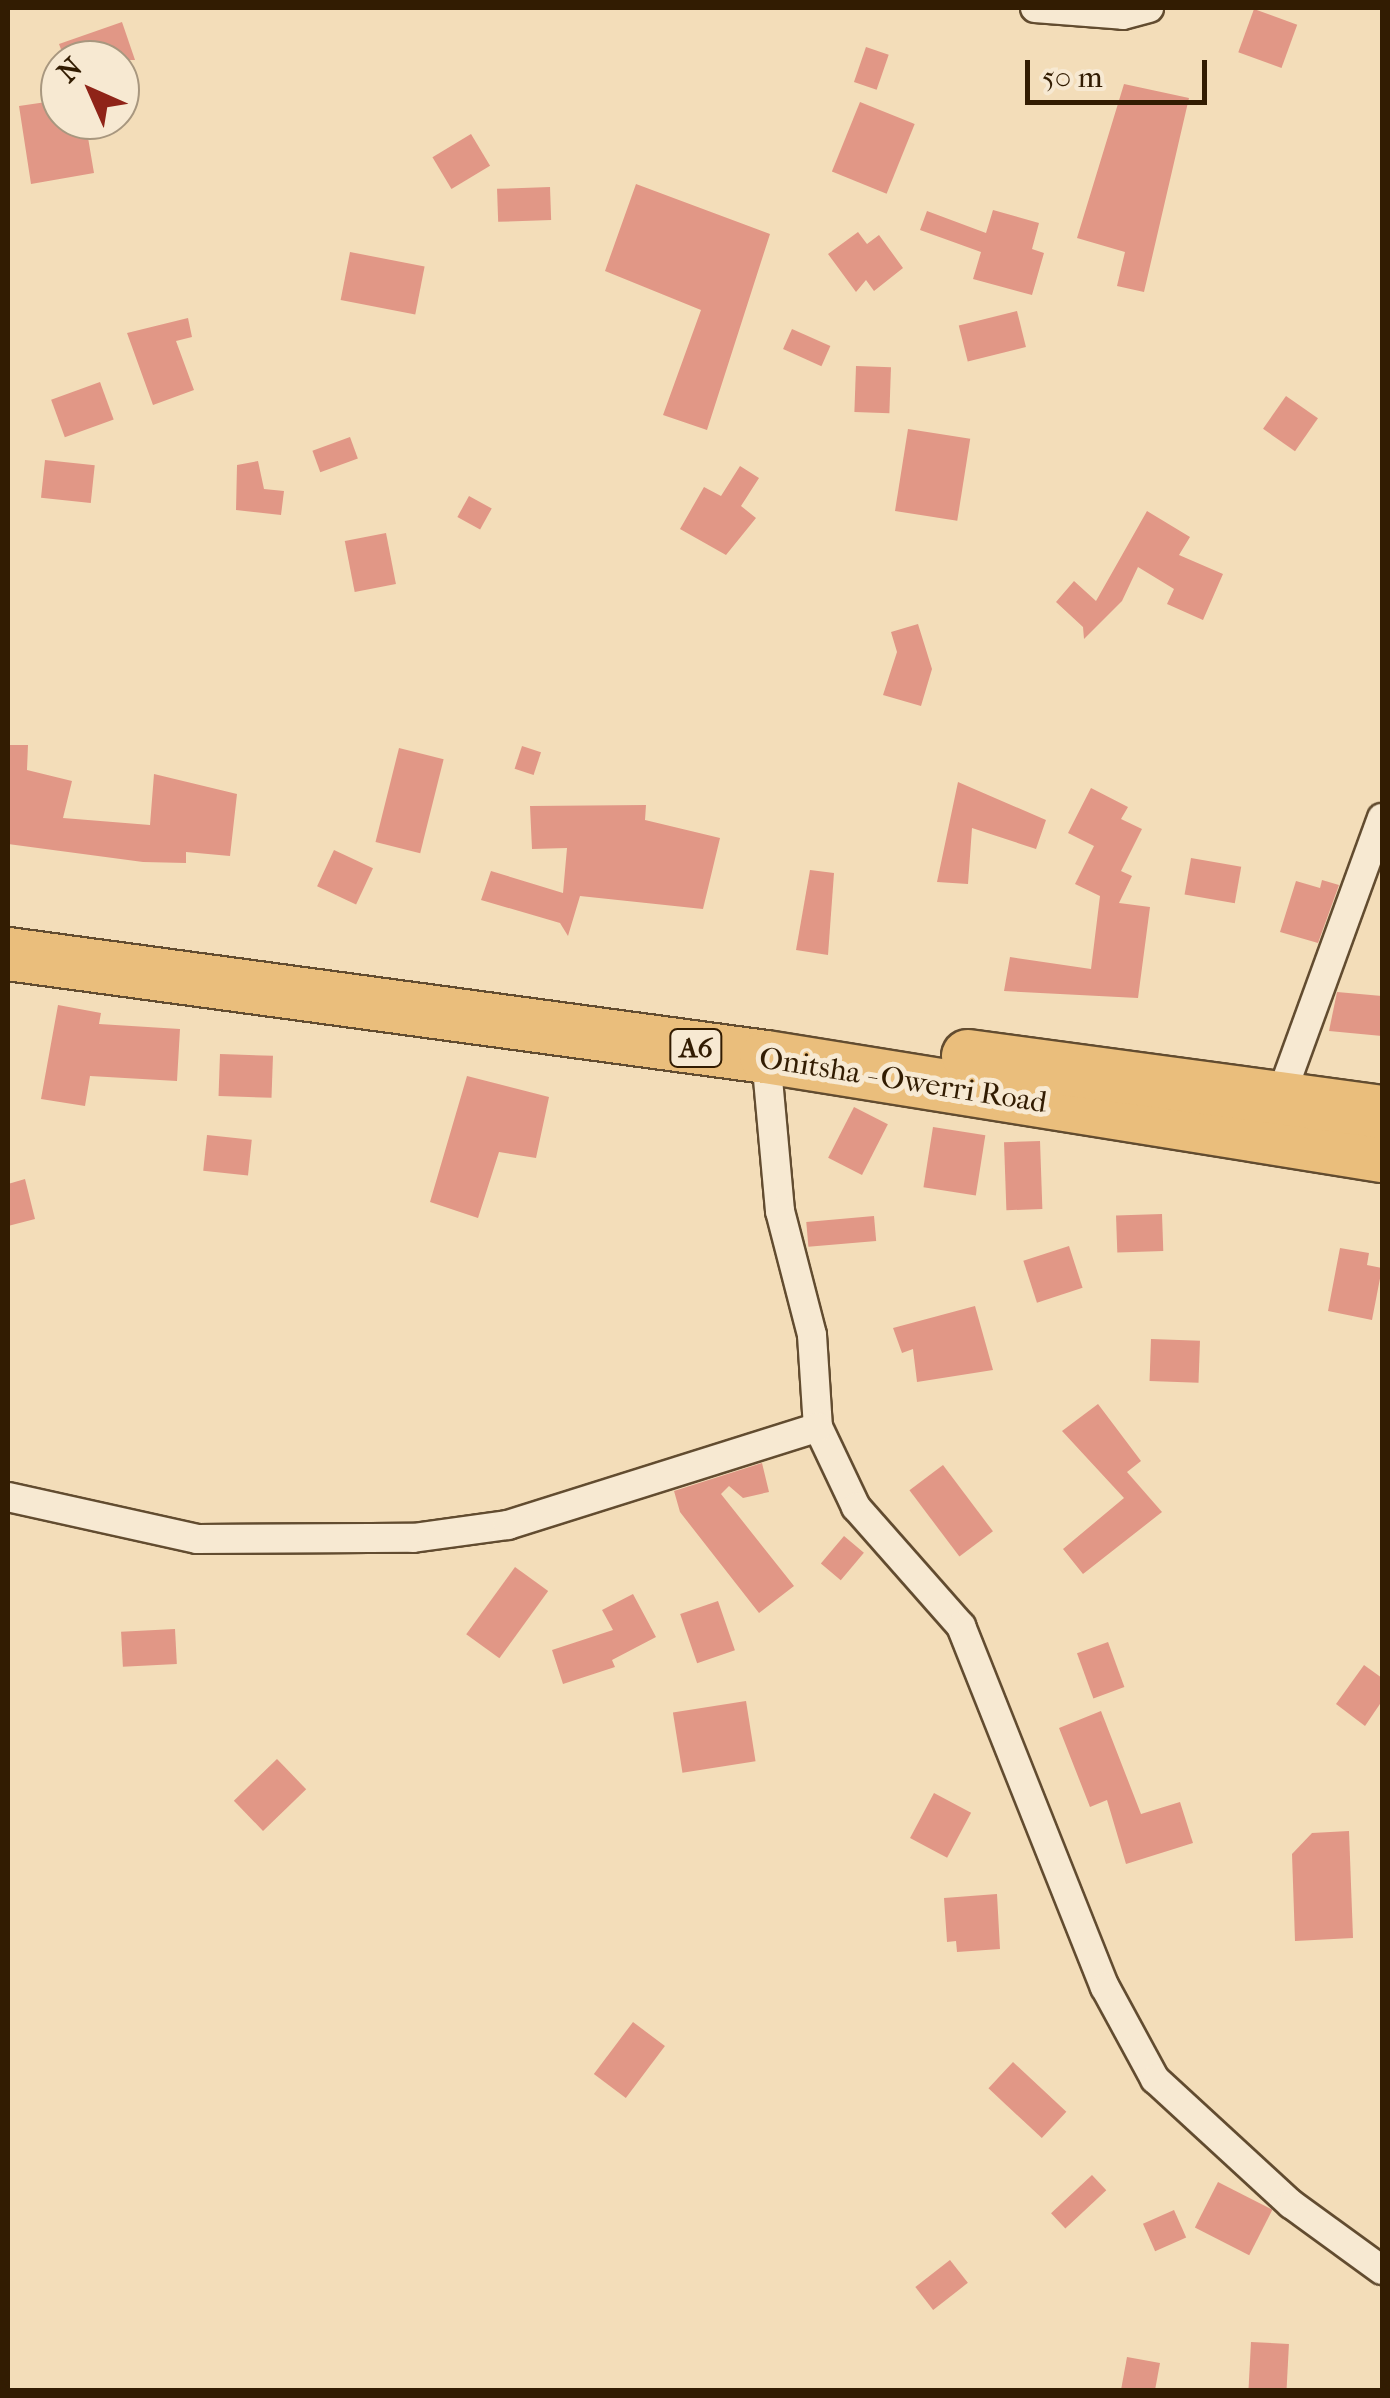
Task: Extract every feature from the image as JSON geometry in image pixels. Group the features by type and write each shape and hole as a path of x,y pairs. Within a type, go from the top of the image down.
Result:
{"highway":[{"name":"Onitsha - Owerri Road","path":"8,921 1382,1112"},
{"name":"Onitsha - Owerri Road","path":"8,954 766,1057 1382,1156"}],"street":[{"path":"1035,8 1123,15 1149,8"},
{"path":"1280,1098 1382,818"},
{"path":"766,1057 780,1211 812,1335 818,1427 876,1540 961,1626 1105,1987 1155,2079 1291,2204 1382,2270"},
{"path":"8,1497 197,1539 413,1538 508,1526 818,1427"}],"building":[{"path":"1254,9 1297,25 1281,68 1238,52"},
{"path":"122,22 128,40 70,40"},
{"path":"866,47 889,55 877,90 854,82"},
{"path":"1124,84 1189,98 1144,292 1117,286 1125,252 1077,238"},
{"path":"860,102 915,124 887,194 832,172"},
{"path":"40,103 40,140 88,140 94,173 31,184 19,106"},
{"path":"471,134 490,166 451,189 432,157"},
{"path":"636,184 770,234 707,430 663,415 701,310 605,271"},
{"path":"550,187 551,220 498,222 497,189"},
{"path":"993,210 1039,223 1032,249 1044,253 1032,295 973,279 981,252 920,230 927,211 986,233"},
{"path":"858,232 867,244 879,235 903,268 874,291 866,280 856,292 828,254"},
{"path":"350,252 425,267 415,315 341,300"},
{"path":"1017,311 1026,347 968,361 959,326"},
{"path":"188,318 192,337 176,341 194,390 153,405 127,333"},
{"path":"792,329 830,346 821,366 783,349"},
{"path":"856,366 891,367 889,413 854,412"},
{"path":"100,382 114,420 65,437 51,400"},
{"path":"1286,396 1318,418 1295,451 1263,429"},
{"path":"908,429 970,439 957,521 895,511"},
{"path":"350,437 358,459 320,472 312,451"},
{"path":"45,460 95,465 91,503 41,498"},
{"path":"258,461 264,489 284,491 281,515 236,510 237,465"},
{"path":"740,466 759,478 741,506 756,518 726,555 680,529 704,487 721,496"},
{"path":"469,496 492,509 480,530 457,517"},
{"path":"1147,511 1190,537 1179,555 1223,574 1203,620 1167,604 1174,589 1138,567 1122,601 1084,639 1083,627 1056,602 1074,581 1096,601"},
{"path":"386,533 396,584 355,592 345,541"},
{"path":"918,624 932,669 921,706 883,695 897,652 891,632"},
{"path":"8,745 28,745 27,770 72,781 63,818 150,825 154,774 237,794 230,856 186,852 186,863 143,862 8,844"},
{"path":"522,746 541,752 534,775 515,769"},
{"path":"399,748 444,759 420,853 376,842"},
{"path":"958,782 1046,820 1036,849 972,828 968,884 937,882"},
{"path":"1091,788 1128,807 1121,819 1142,829 1121,871 1132,876 1119,903 1150,907 1138,998 1004,991 1010,957 1091,969 1100,896 1075,884 1094,846 1068,833"},
{"path":"646,805 645,820 720,838 703,909 580,896 568,936 560,923 481,900 491,871 563,893 567,848 532,849 530,806"},
{"path":"334,850 373,868 356,904 317,886"},
{"path":"1191,858 1241,867 1235,903 1185,894"},
{"path":"810,870 834,873 828,955 796,950"},
{"path":"1322,880 1339,885 1318,943 1280,932 1296,881 1320,888"},
{"path":"1337,992 1382,996 1382,1036 1329,1031"},
{"path":"58,1005 101,1013 99,1024 180,1029 177,1081 90,1076 85,1106 41,1099"},
{"path":"220,1054 273,1056 272,1098 219,1096"},
{"path":"467,1076 549,1097 536,1158 499,1152 478,1218 430,1202"},
{"path":"854,1107 888,1124 862,1175 828,1158"},
{"path":"933,1127 985,1135 976,1196 923,1187"},
{"path":"207,1135 252,1140 248,1176 203,1171"},
{"path":"1040,1141 1042,1209 1006,1210 1004,1142"},
{"path":"25,1179 35,1219 8,1226 8,1184"},
{"path":"1162,1214 1163,1251 1117,1253 1116,1216"},
{"path":"874,1216 876,1241 808,1247 806,1222"},
{"path":"1069,1246 1083,1288 1037,1303 1023,1261"},
{"path":"1340,1248 1369,1253 1367,1265 1382,1268 1372,1320 1328,1311"},
{"path":"975,1306 993,1370 917,1382 913,1349 902,1353 893,1328"},
{"path":"1151,1339 1200,1341 1199,1383 1150,1381"},
{"path":"1098,1404 1141,1461 1127,1472 1162,1512 1083,1574 1063,1549 1124,1498 1062,1431"},
{"path":"762,1463 769,1492 743,1498 729,1486 721,1494 794,1586 759,1613 680,1512 674,1491"},
{"path":"943,1465 993,1531 959,1557 909,1490"},
{"path":"844,1536 864,1553 841,1580 821,1564"},
{"path":"515,1567 548,1591 499,1658 466,1634"},
{"path":"633,1594 656,1637 612,1660 615,1667 563,1684 552,1650 613,1630 602,1610"},
{"path":"718,1601 735,1650 697,1663 680,1614"},
{"path":"175,1629 177,1664 123,1667 121,1632"},
{"path":"1108,1642 1124,1687 1093,1698 1077,1653"},
{"path":"1364,1665 1382,1678 1382,1701 1365,1726 1336,1704"},
{"path":"746,1701 756,1761 682,1773 673,1713"},
{"path":"1101,1711 1141,1814 1180,1802 1193,1843 1126,1864 1107,1800 1090,1807 1059,1728"},
{"path":"277,1759 306,1789 263,1831 234,1801"},
{"path":"934,1793 971,1813 947,1858 910,1838"},
{"path":"1349,1831 1353,1938 1295,1941 1292,1854 1312,1833"},
{"path":"997,1894 1000,1949 957,1952 956,1941 947,1942 944,1898"},
{"path":"633,2022 665,2046 626,2098 594,2074"},
{"path":"1013,2062 1066,2112 1042,2138 988,2088"},
{"path":"1092,2175 1106,2190 1065,2229 1051,2213"},
{"path":"1218,2182 1272,2210 1249,2255 1195,2227"},
{"path":"1174,2210 1186,2237 1155,2251 1143,2224"},
{"path":"950,2260 968,2283 933,2310 915,2287"},
{"path":"1251,2342 1289,2344 1287,2390 1248,2390"},
{"path":"1127,2357 1160,2363 1155,2390 1121,2390"}]}
